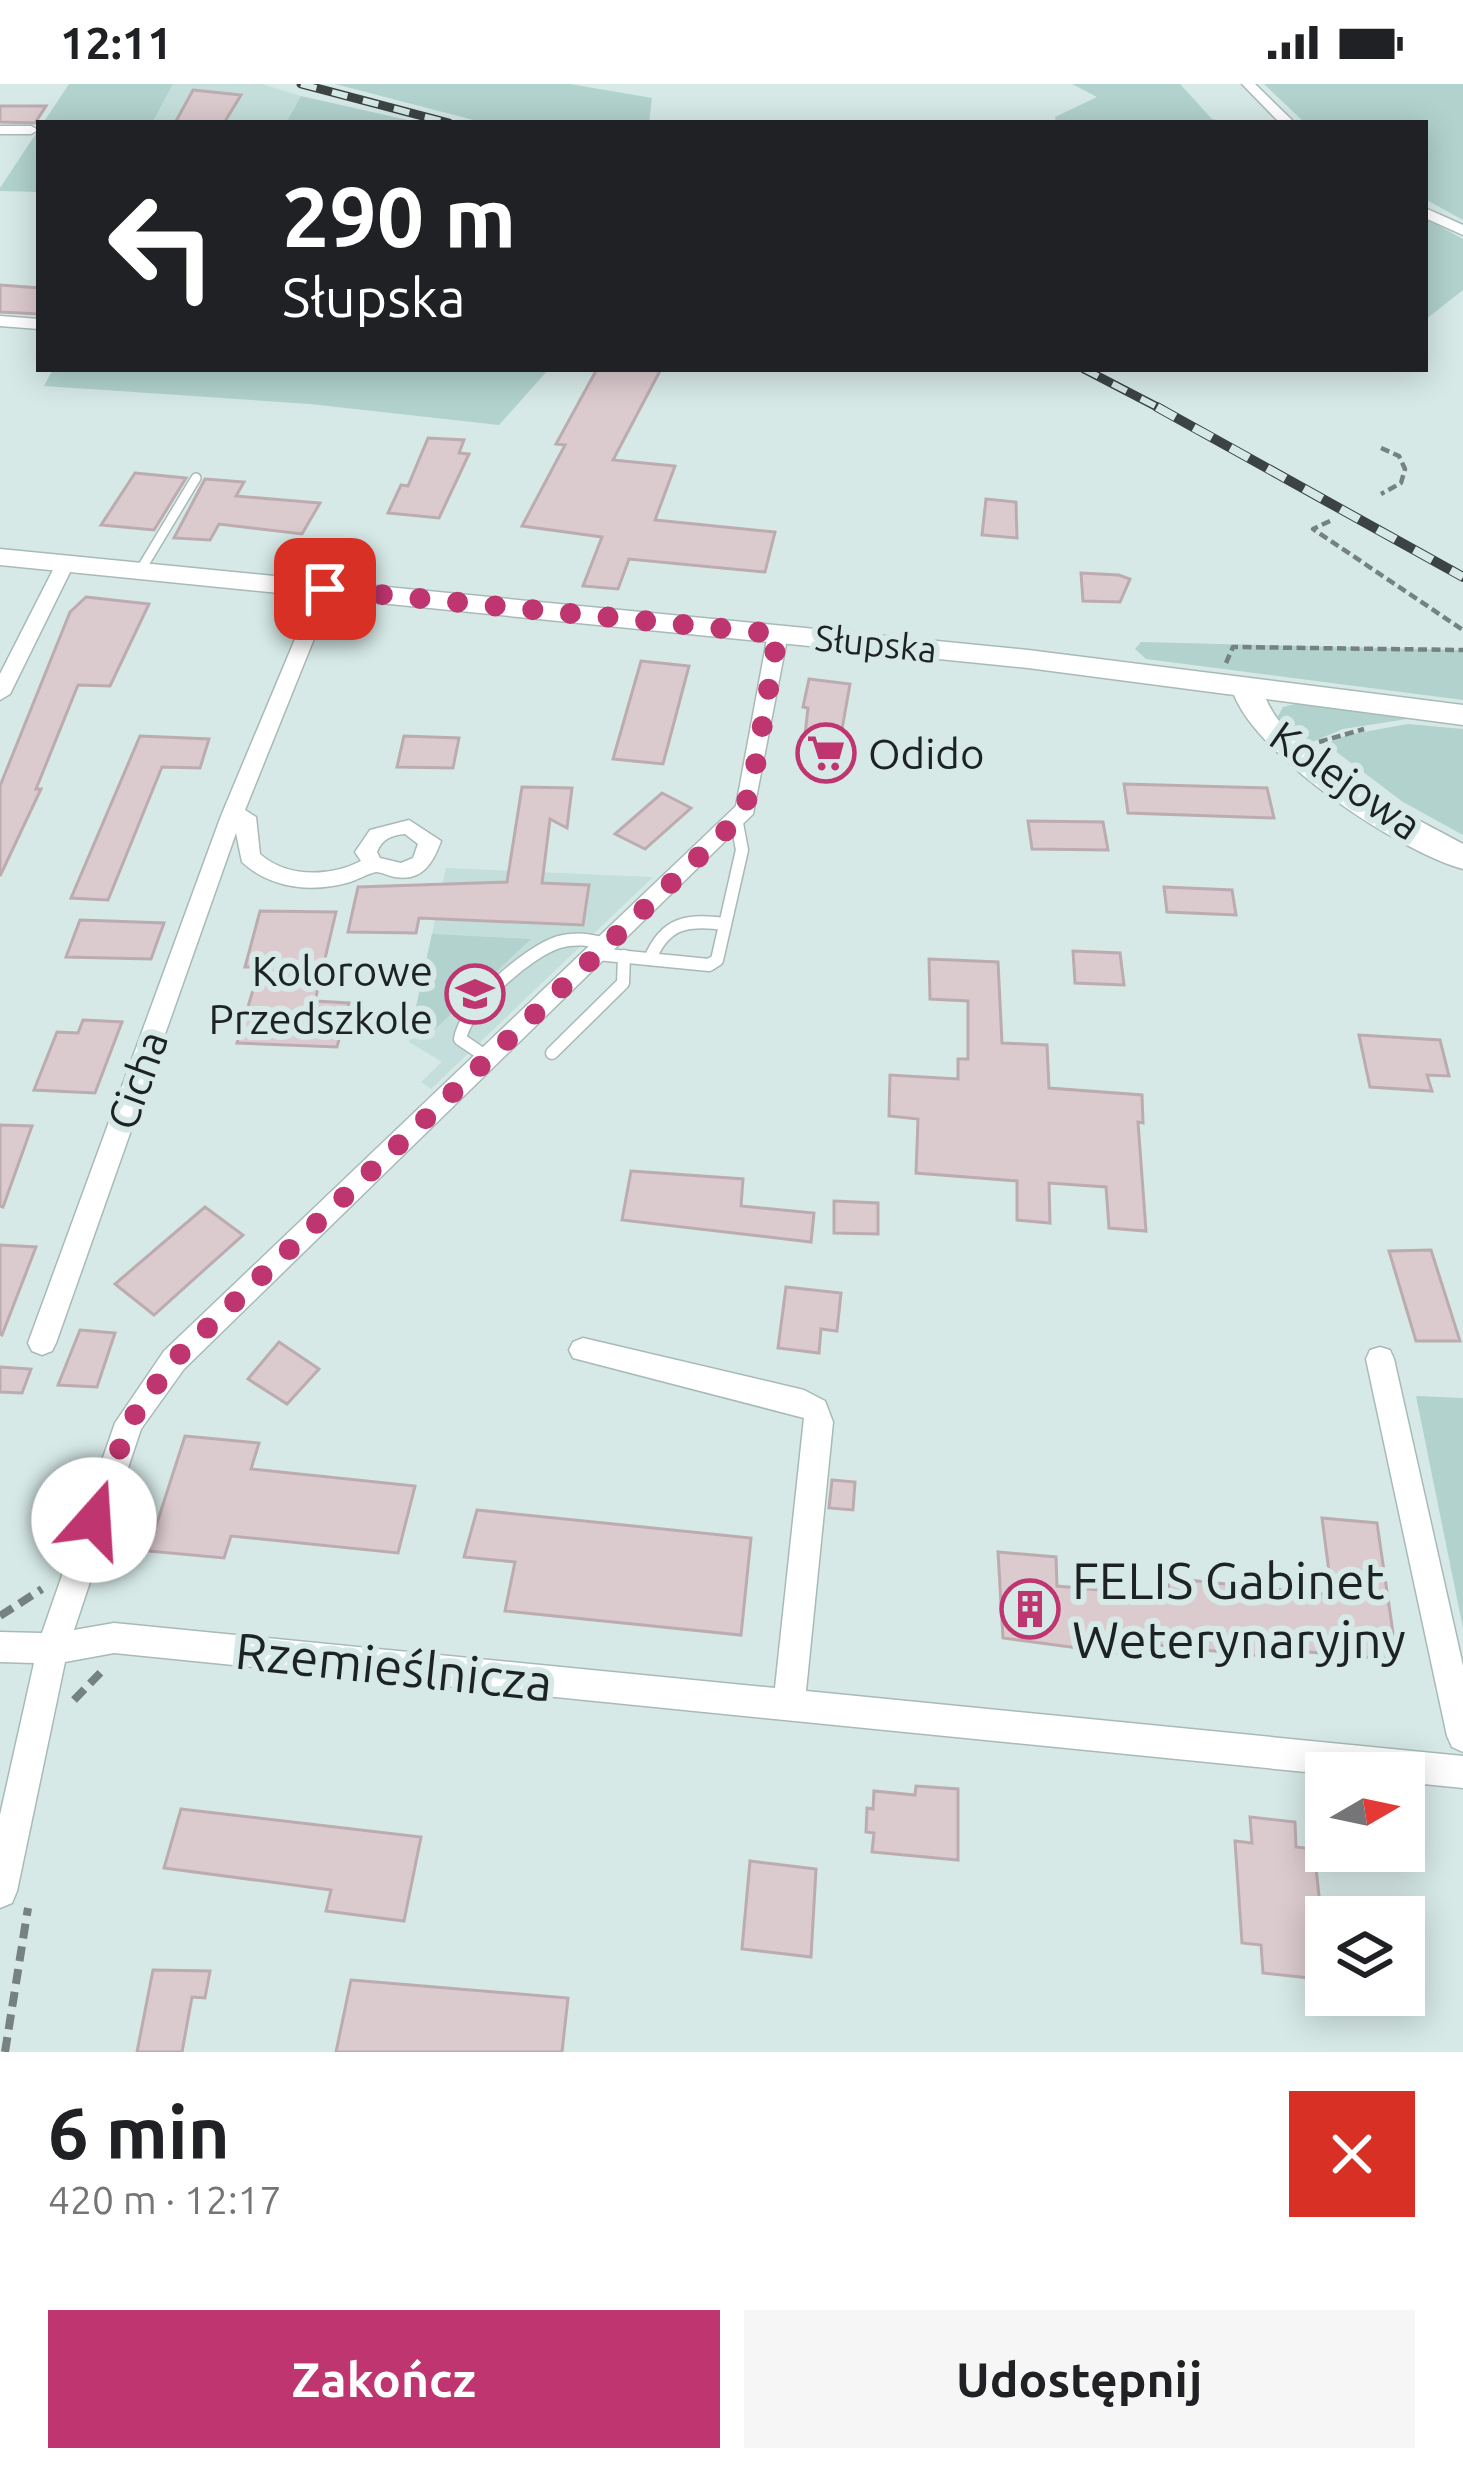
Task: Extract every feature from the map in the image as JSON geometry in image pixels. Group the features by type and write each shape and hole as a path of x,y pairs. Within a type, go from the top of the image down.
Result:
{"main road":[{"name":"Słupska","path":"0,557 1234,679 1463,715"},
{"name":"Kolejowa","path":"1234,679 1252,711 1294,750 1378,810 1463,858"}],"street":[{"path":"1248,84 1285,120"},
{"path":"0,130 31,130"},
{"path":"1428,214 1463,231"},
{"path":"0,321 36,324"},
{"path":"0,694 65,564"},
{"name":"Cicha","path":"42,1343 232,816 325,589"},
{"path":"0,1891 52,1649 129,1423 174,1360 488,1058 609,952 736,821 751,792 778,634"},
{"path":"232,816 245,817 250,857 268,872 333,879 373,865"},
{"path":"583,1350 804,1402 815,1410 819,1422 789,1705"},
{"path":"1380,1359 1463,1736"},
{"name":"Rzemieślnicza","path":"0,1647 52,1649 113,1638 1463,1772"}],"lane":[{"path":"140,571 196,478"},
{"path":"488,1058 458,1033 478,1007 548,944 581,937 609,952 650,959 709,964 717,960 742,850 736,821"},
{"path":"650,959 657,937 675,923 725,924"},
{"path":"552,1053 623,983 609,952"}],"path":[{"path":"1381,448 1399,457 1405,469 1401,483 1381,494"},
{"path":"1330,521 1313,529 1463,630"},
{"path":"1234,679 1233,647 1463,650"}],"shaded area":[{"path":"69,84 173,84 154,120 45,120"},
{"path":"173,84 262,84 301,96 288,120 154,120"},
{"path":"335,84 570,84 652,98 649,120 473,120"},
{"path":"1072,84 1180,84 1217,120 1056,120 1097,97"},
{"path":"1264,84 1463,84 1463,220 1428,201 1428,120 1302,120"},
{"path":"301,96 408,120 288,120"},
{"path":"36,134 36,192 0,188"},
{"path":"1428,220 1463,239 1463,290 1428,318"},
{"path":"51,372 546,372 499,425 310,404 44,386"},
{"path":"1141,642 1463,650 1463,700 1146,659 1135,649"},
{"path":"1299,703 1407,719 1343,729 1312,742 1298,740 1277,718 1283,707"},
{"path":"1408,724 1463,729 1463,835 1403,802 1326,744 1347,735"},
{"name":"Kolorowe Przedszkole","path":"446,868 653,877 431,1089 421,1082 442,1062 409,1042"},
{"path":"432,934 531,939 434,1030 413,1020"},
{"path":"1416,1396 1463,1398 1463,1628"}],"building":[{"path":"193,90 241,95 226,120 177,120"},
{"path":"0,106 46,106 35,123 0,122"},
{"path":"0,285 36,288 36,314 0,312"},
{"path":"595,372 659,372 613,460 675,466 655,520 775,532 765,572 629,559 618,589 583,586 602,537 522,526 565,445 556,444"},
{"path":"428,438 464,440 459,453 469,454 439,518 388,513 401,485 408,486"},
{"path":"135,473 186,478 154,530 101,525"},
{"path":"205,479 244,482 236,496 320,503 302,534 219,524 210,540 174,538"},
{"path":"986,499 1016,502 1017,538 982,535"},
{"path":"1081,573 1130,579 1120,602 1083,601"},
{"path":"86,597 149,604 110,686 78,685 36,789 41,789 0,876 0,786 70,612"},
{"path":"641,661 689,666 663,764 613,759"},
{"path":"809,679 850,684 836,763 802,762 808,708 803,707"},
{"path":"140,736 209,739 200,768 162,767 108,900 71,898"},
{"path":"404,736 459,738 453,768 397,767"},
{"path":"1124,784 1267,788 1274,818 1128,813"},
{"path":"522,787 572,788 567,828 550,819 542,883 589,885 583,925 419,918 416,933 348,932 358,887 507,882"},
{"path":"662,793 691,808 645,849 615,834"},
{"path":"1028,821 1103,822 1108,850 1032,849"},
{"path":"1164,887 1232,890 1236,915 1167,912"},
{"path":"260,911 336,912 315,1001 349,1003 337,1047 237,1043 260,967 245,967"},
{"path":"80,920 164,923 151,959 66,957"},
{"path":"1073,951 1120,953 1124,985 1075,983"},
{"path":"929,959 998,962 1002,1043 1047,1045 1049,1088 1142,1095 1143,1123 1138,1122 1146,1231 1109,1228 1106,1187 1049,1183 1050,1223 1017,1220 1017,1181 916,1173 918,1119 889,1116 890,1075 958,1079 958,1059 968,1059 968,1001 930,999"},
{"path":"83,1020 122,1022 95,1093 34,1090 57,1032 78,1033"},
{"path":"1359,1035 1440,1040 1449,1076 1427,1075 1432,1091 1370,1087"},
{"path":"0,1125 32,1126 3,1207 0,1206"},
{"path":"631,1171 743,1179 741,1206 814,1213 811,1242 622,1220"},
{"path":"834,1201 878,1203 878,1234 834,1233"},
{"path":"205,1207 243,1235 154,1315 115,1284"},
{"path":"0,1245 36,1247 2,1335 0,1334"},
{"path":"1431,1250 1460,1341 1416,1341 1389,1251"},
{"path":"786,1287 841,1293 837,1331 821,1329 819,1353 778,1348"},
{"path":"80,1330 115,1333 97,1387 58,1385"},
{"path":"279,1342 319,1369 287,1404 248,1379"},
{"path":"0,1367 31,1369 22,1393 0,1392"},
{"path":"185,1436 259,1443 251,1469 415,1486 398,1553 231,1536 224,1558 148,1551"},
{"path":"832,1480 855,1482 853,1510 829,1508"},
{"path":"477,1510 751,1538 741,1635 505,1611 515,1562 464,1557"},
{"path":"1322,1518 1377,1523 1397,1660 1297,1651 1297,1660 1130,1642 1131,1655 1003,1638 998,1552 1056,1557 1057,1586 1169,1596 1168,1578 1332,1595"},
{"path":"916,1786 958,1789 958,1860 872,1852 874,1833 866,1832 867,1808 873,1809 874,1791 915,1795"},
{"path":"181,1809 421,1837 404,1921 326,1911 331,1890 164,1868"},
{"path":"1250,1817 1295,1822 1296,1847 1305,1848 1305,1872 1316,1872 1319,1896 1305,1896 1305,1977 1263,1973 1261,1945 1242,1943 1235,1841 1252,1843"},
{"path":"750,1861 816,1869 811,1957 742,1949"},
{"path":"153,1970 210,1971 205,1998 192,1997 182,2052 137,2052"},
{"path":"351,1980 568,1998 562,2052 336,2052"}],"railway":[{"path":"301,84 438,120"},
{"path":"1090,372 1163,410"},
{"path":"1157,407 1463,577"}],"place":[{"name":"Odido","path":"826,753"},
{"name":"Kolorowe Przedszkole","path":"475,994"},
{"name":"FELIS Gabinet Weterynaryjny","path":"1030,1609"}],"route":[{"path":"94,1520 129,1423 174,1360 736,821 751,792 778,634 325,589"}]}
